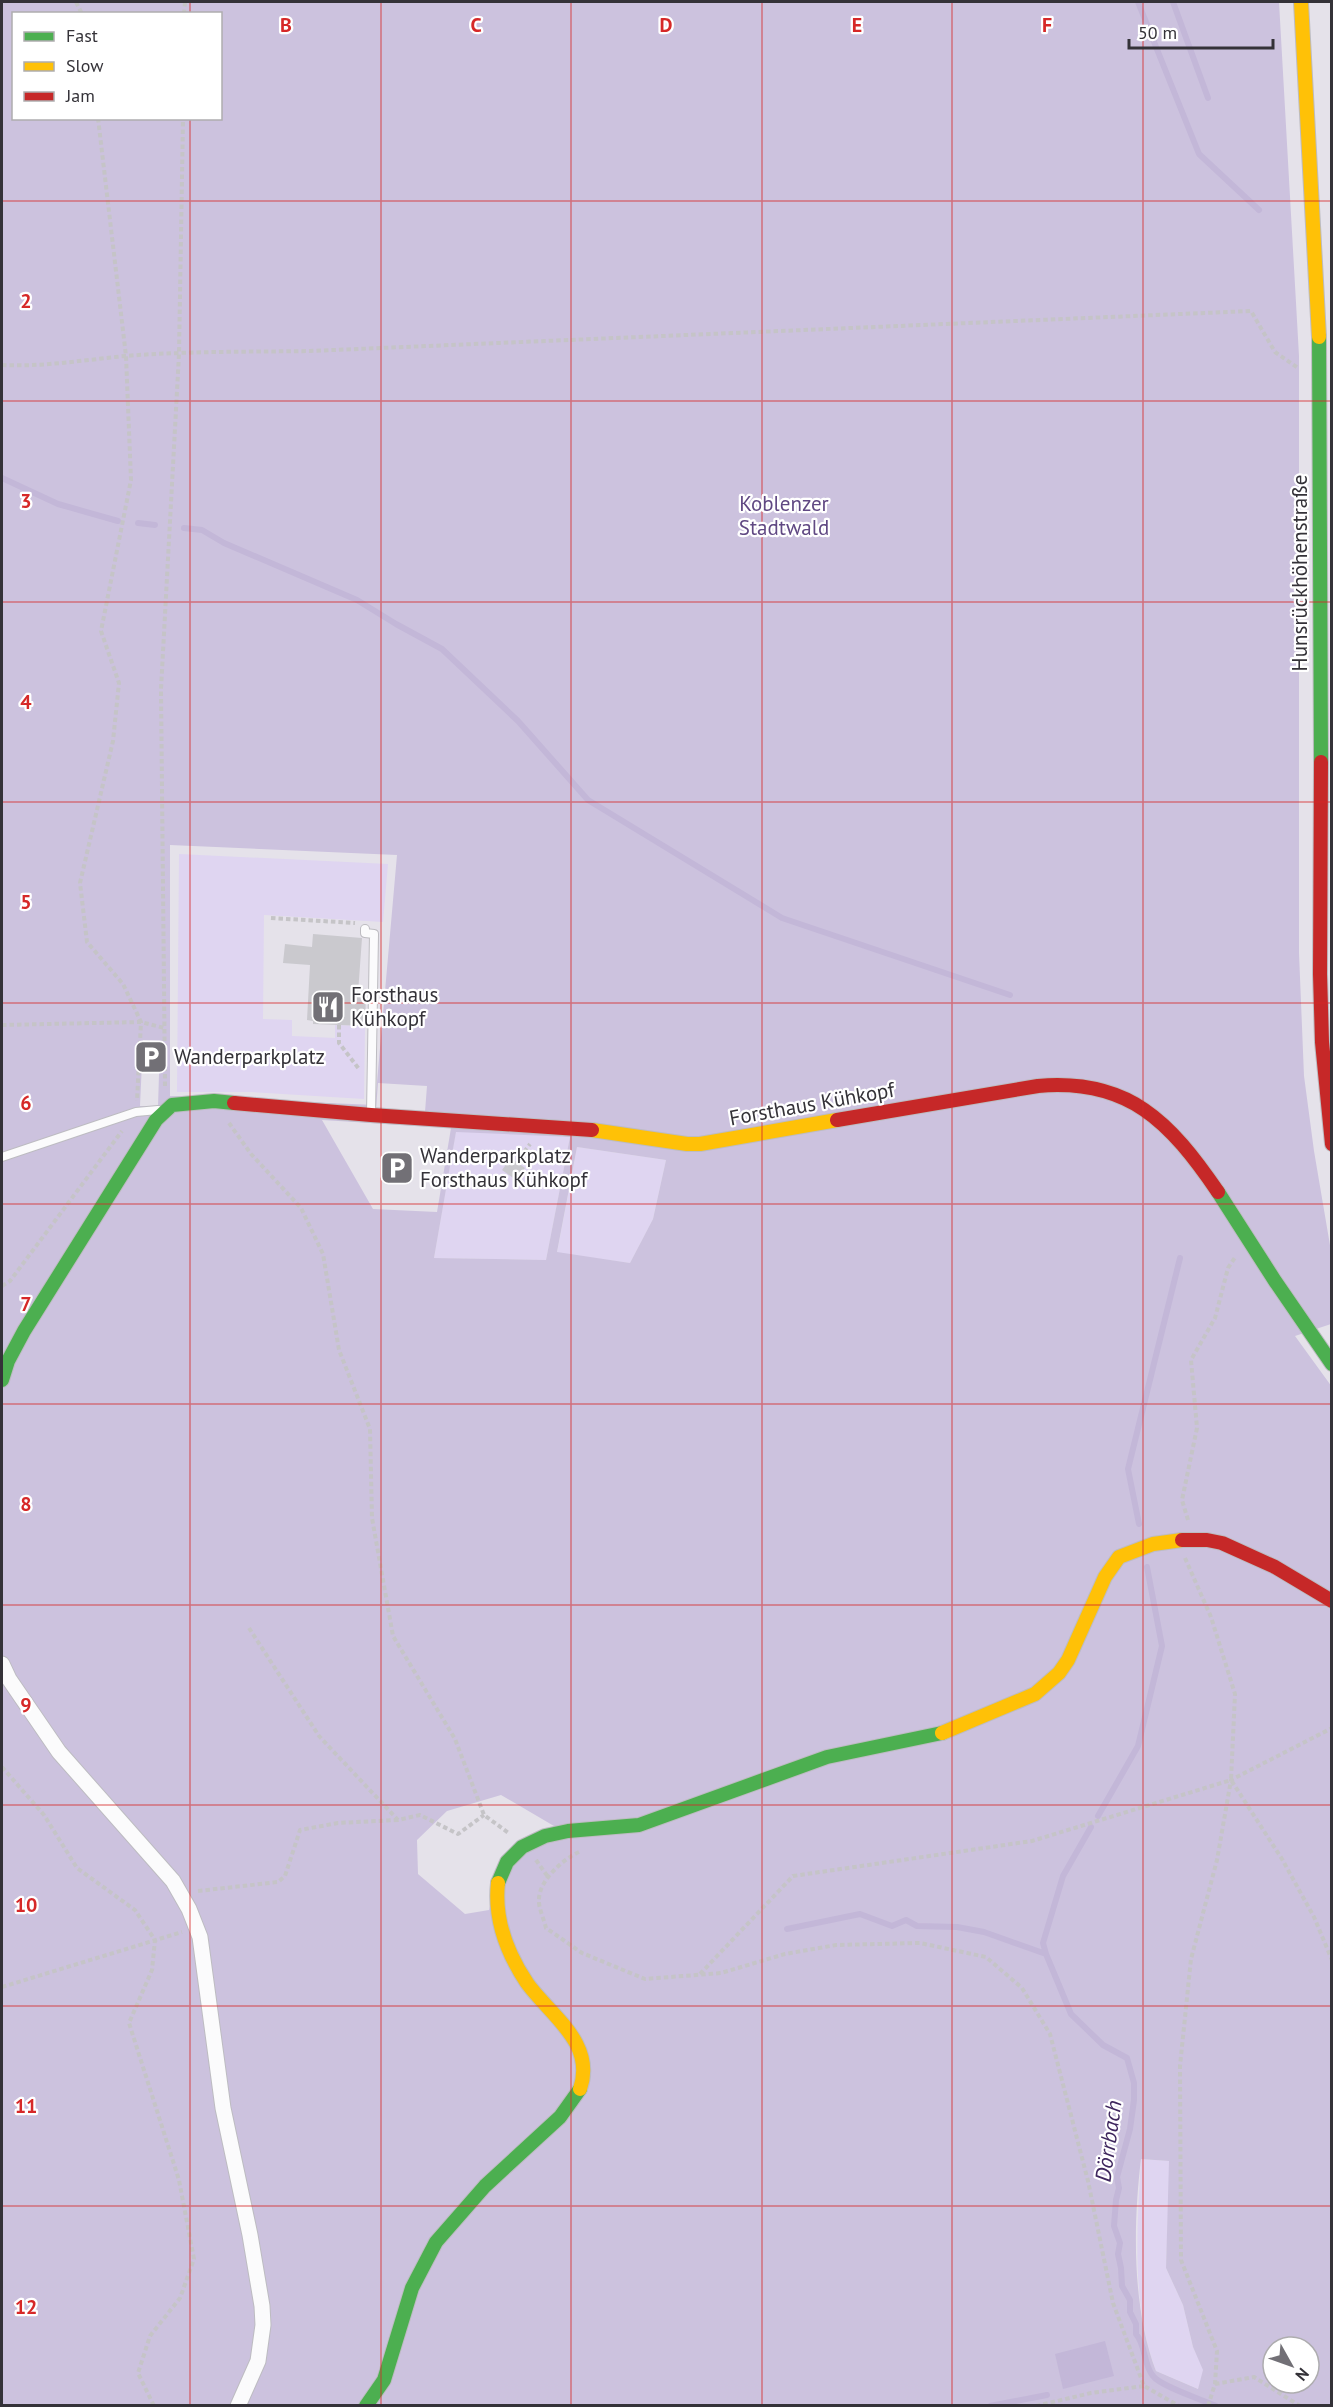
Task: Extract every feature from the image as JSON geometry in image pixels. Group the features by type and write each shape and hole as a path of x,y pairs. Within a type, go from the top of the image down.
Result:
{"street":[{"name":"Hunsrückhöhenstraße","path":"1301,2 1318,297 1321,526 1320,974 1322,1042 1332,1144"},
{"name":"Forsthaus Kühkopf","path":"166,1109 179,1104 214,1101 371,1115 581,1128 700,1144 1045,1085 1072,1084 1099,1087 1135,1102 1174,1137 1204,1171 1332,1364"},
{"path":"2,1380 8,1361 24,1331 156,1120 166,1109"},
{"path":"366,2406 384,2379 409,2295 446,2229 490,2181 569,2108 581,2083 583,2066 578,2045 526,1981 512,1957 501,1930 495,1902 498,1877 504,1859 525,1844 563,1832 621,1829 639,1825 827,1757 944,1733 1021,1702 1048,1684 1064,1666 1099,1589 1119,1557 1137,1548 1177,1540 1208,1540 1235,1547 1275,1566 1332,1601"},
{"path":"2,1664 14,1688 59,1752 133,1838 165,1870 184,1898 197,1928 203,1954 223,2108 250,2235 262,2306 263,2325 258,2361 238,2406"}],"lane":[{"path":"1321,526 1332,513"},
{"path":"365,929 365,933 374,934 371,1115"},
{"path":"2,1157 136,1112 166,1109"}],"path":[{"path":"2,1286 10,1281 136,1112 141,1022 123,984 87,942 80,883 113,741 119,683 101,631 131,480 126,356 98,120"},
{"path":"166,1109 162,1074 164,1028 161,689 179,354 183,120"},
{"path":"2,365 31,367 126,356 356,349 1251,311 1275,352 1320,385"},
{"path":"271,918 365,924 365,929"},
{"path":"2,1025 141,1022 164,1028"},
{"path":"339,1025 339,1043 365,1076"},
{"path":"214,1101 251,1154 301,1208 323,1254 339,1350 370,1429 372,1518 393,1636 455,1739 484,1815 525,1844"},
{"path":"1194,1540 1182,1500 1197,1428 1191,1360 1215,1318 1228,1268 1247,1237"},
{"path":"1177,1540 1211,1617 1235,1694 1231,1780 1217,1860 1191,1959 1180,2066 1181,2260 1217,2351 1215,2384 1208,2406"},
{"path":"249,1628 319,1736 398,1820"},
{"path":"700,1975 793,1876 1032,1841 1231,1780 1332,1728"},
{"path":"2,1767 44,1815 77,1868 135,1910 156,1940 152,1970 129,2022 179,2180 194,2259 180,2298 150,2336 138,2373 153,2406"},
{"path":"1231,1780 1282,1859 1314,1917 1332,1959"},
{"path":"184,1898 197,1892 278,1882 285,1876 300,1830 338,1823 398,1820 420,1815 458,1834 484,1815"},
{"path":"548,1876 538,1899 546,1928 582,1953 645,1979 721,1973 785,1954 836,1945 920,1943 986,1957 1022,1988 1050,2034 1088,2181 1113,2303 1144,2386 1179,2406"},
{"path":"2,1987 197,1928"},
{"path":"1140,2377 1144,2372"},
{"path":"1215,2384 1254,2377 1300,2406"},
{"path":"1036,2406 1092,2393 1144,2386"}],"shaded area":[{"path":"179,854 388,864 383,922 264,915 263,1019 292,1020 292,1036 335,1038 335,1025 365,1026 364,1099 251,1092 177,1092"},
{"path":"456,1131 570,1137 546,1260 434,1258"},
{"path":"577,1147 666,1160 653,1219 630,1263 557,1253"},
{"path":"1141,2159 1170,2161 1166,2268 1183,2305 1193,2347 1204,2370 1198,2389 1156,2371 1148,2345 1139,2292 1138,2266"},
{"path":"1105,2341 1114,2376 1063,2389 1055,2354"}],"green space":[{"name":"Koblenzer Stadtwald","path":"2,2 1279,2 1299,356 1299,953 1304,1076 1332,1257 1331,1324 1295,1336 1332,1387 1331,2405 2,2406","holes":["170,845 397,855 375,1105 170,1096","143,1040 160,1041 158,1107 140,1106","378,1083 427,1086 425,1112 376,1109","322,1120 451,1128 437,1212 373,1209","456,1132 570,1137 546,1260 434,1258","577,1147 666,1160 653,1219 630,1263 557,1252","501,1795 554,1826 502,1856 489,1910 465,1914 418,1874 417,1840 447,1811","1141,2159 1169,2161 1166,2268 1183,2305 1193,2347 1203,2370 1198,2389 1156,2371 1148,2347 1142,2321 1136,2266 1138,2184"]}],"building":[{"path":"313,934 362,938 358,993 366,994 365,1026 313,1024 313,1021 307,1020 310,965 283,963 285,944 312,947"},
{"path":"511,1158 525,1168 516,1180 502,1170"}],"waterway":[{"path":"1138,2 1199,154 1259,210"},
{"path":"1173,2 1208,98"},
{"path":"2,478 58,504 118,521"},
{"path":"138,523 155,525"},
{"path":"184,528 202,530 224,543 357,600 442,649 518,721 588,800 782,918 1010,995"},
{"path":"1139,1524 1128,1469 1180,1258"},
{"path":"1098,1816 1138,1746 1162,1646 1147,1567"},
{"path":"1046,1954 1043,1943 1063,1876 1091,1827"},
{"name":"Dörrbach","path":"787,1929 860,1914 892,1926 906,1920 917,1926 957,1927 984,1932 1046,1954 1071,2014 1103,2045 1127,2058 1134,2083 1130,2129 1117,2177 1119,2188 1114,2226 1120,2243 1118,2254 1122,2286 1130,2300 1130,2312 1136,2324 1136,2334 1148,2366 1157,2380 1216,2406"},
{"path":"990,2406 1047,2395"}],"traffic: fast":[{"path":"1319,337 1321,762"},
{"path":"2,1380 8,1361 24,1331 156,1120 172,1105 214,1101 234,1103"},
{"path":"1218,1192 1332,1364"},
{"path":"498,1883 507,1862 522,1847 545,1836 568,1831 639,1825 827,1757 942,1733"},
{"path":"366,2406 384,2380 412,2288 436,2242 485,2186 560,2117 580,2089"}],"traffic: slow":[{"path":"1301,2 1319,337"},
{"path":"592,1130 700,1144 837,1120"},
{"path":"942,1733 1035,1694 1059,1673 1068,1660 1105,1577 1119,1557 1153,1544 1182,1540"},
{"path":"498,1883 498,1910 508,1948 527,1983 558,2018 576,2044 582,2058 583,2073 580,2089"}],"traffic: jam":[{"path":"1321,762 1320,974 1322,1042 1332,1144"},
{"path":"837,1120 1038,1086 1070,1085 1098,1089 1144,1110 1164,1126 1182,1145 1218,1192"},
{"path":"234,1103 592,1130"},
{"path":"1182,1540 1207,1540 1222,1543 1275,1567 1332,1601"}],"place":[{"name":"Forsthaus Kühkopf","path":"328,1007"},
{"name":"Wanderparkplatz","path":"151,1057"},
{"name":"Wanderparkplatz Forsthaus Kühkopf","path":"397,1168"}]}
